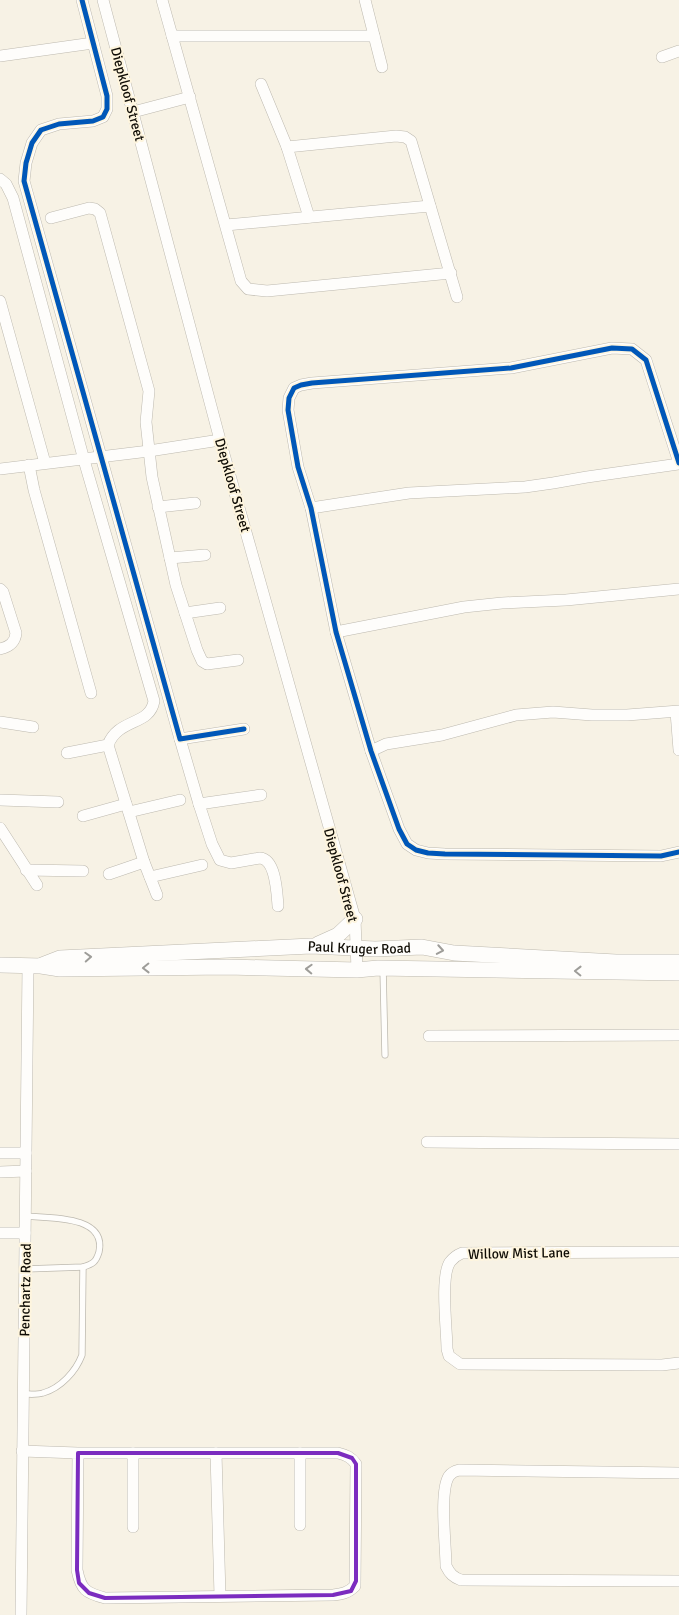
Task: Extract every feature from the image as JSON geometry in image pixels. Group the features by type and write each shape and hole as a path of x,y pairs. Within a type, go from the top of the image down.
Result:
{"street":[{"path":"82,0 107,96 107,109 103,117 94,121 59,124 41,130 32,143 26,163 24,181 198,804 212,844 220,860 231,863 260,858 268,861 275,883 278,906"},
{"name":"Diepkloof Street","path":"103,0 220,440 354,920 358,970"},
{"path":"162,0 242,281 248,289 256,291 451,273"},
{"path":"365,0 382,67"},
{"path":"172,36 374,36"},
{"path":"0,56 92,43"},
{"path":"662,57 679,52"},
{"path":"260,84 287,147 309,217"},
{"path":"133,112 190,97"},
{"path":"287,147 396,136 405,137 411,141 457,297"},
{"path":"0,179 6,184 13,198 84,460 154,701 153,708 149,714 117,731 112,736 108,745 144,862 157,895"},
{"path":"226,225 430,206"},
{"path":"50,218 89,208 95,209 100,213 149,390 146,422 149,451 158,507 176,585 202,661 207,664 238,660"},
{"path":"0,301 46,464"},
{"path":"311,508 409,494 525,487 679,464 646,360 632,349 612,348 511,368 312,382 294,388 289,398 288,410 298,466 311,508 336,632 371,751 399,829 407,844 416,850 445,854 661,856 679,852"},
{"path":"0,469 84,460 100,456 149,451 220,440"},
{"path":"29,465 34,490 91,693"},
{"path":"158,507 195,503"},
{"path":"170,558 206,555"},
{"path":"0,589 6,601 16,633 16,638 10,645 0,648"},
{"path":"336,632 464,607 566,600 679,589"},
{"path":"185,613 220,608"},
{"path":"371,751 386,744 442,735 516,715 554,712 592,716 677,711 679,750"},
{"path":"0,722 33,727"},
{"path":"180,739 244,729"},
{"path":"67,753 108,745"},
{"path":"198,804 261,795"},
{"path":"0,800 58,802"},
{"path":"83,816 180,800"},
{"path":"0,828 37,885"},
{"path":"109,874 144,862"},
{"path":"150,877 202,866"},
{"path":"26,870 83,871"},
{"path":"311,946 338,935 354,920"},
{"name":"Paul Kruger Road","path":"34,966 60,958 311,946 375,949 422,947 454,953 616,962 679,962"},
{"name":"Paul Kruger Road","path":"0,965 60,969 227,967 358,970 383,968 679,973"},
{"name":"Penchartz Road","path":"21,1615 26,1153 34,966"},
{"path":"429,1036 679,1035"},
{"path":"427,1142 679,1144"},
{"path":"0,1153 26,1153"},
{"path":"0,1172 26,1171"},
{"path":"0,1233 25,1233"},
{"name":"Willow Mist Lane","path":"679,1252 462,1253 456,1256 450,1263 445,1283 447,1349 449,1356 460,1364 662,1365 679,1363"},
{"path":"22,1451 78,1453 338,1453 352,1458 356,1464 355,1586 351,1591 343,1594 105,1598 89,1593 79,1583 77,1570 78,1453"},
{"path":"133,1453 133,1527"},
{"path":"216,1453 220,1596"},
{"path":"300,1453 300,1525"},
{"path":"679,1473 459,1470 452,1472 448,1476 444,1498 446,1566 450,1574 455,1578 461,1580 679,1581"}],"lane":[{"path":"383,968 385,1055"},
{"path":"25,1269 92,1265 96,1261 100,1242 93,1228 88,1224 26,1216"},
{"path":"23,1394 42,1394 51,1390 72,1373 79,1362 82,1355 83,1267"}],"highlighted area":[{"path":"78,1453 338,1453 352,1458 356,1464 356,1581 351,1591 333,1595 105,1598 89,1593 79,1583 77,1570"}],"cycle path":[{"path":"82,0 107,96 107,109 103,117 93,121 59,124 41,130 32,143 26,163 24,181 180,739 244,729"},
{"path":"679,463 646,360 632,349 612,348 511,368 312,383 294,388 289,398 288,410 298,467 311,508 336,632 371,751 399,829 407,844 416,850 445,854 661,856 679,852"}]}
